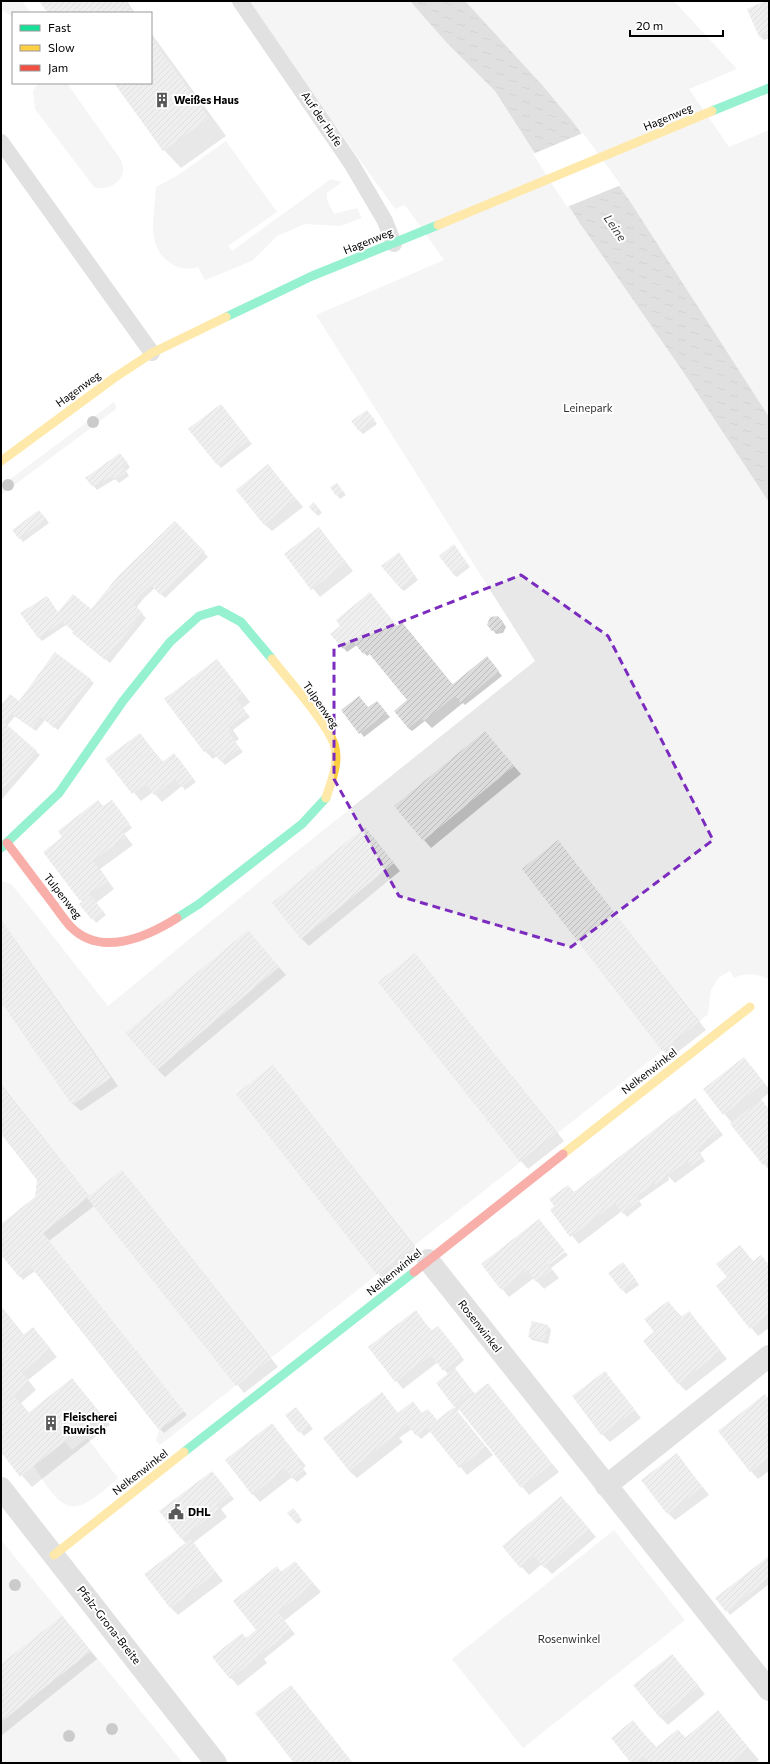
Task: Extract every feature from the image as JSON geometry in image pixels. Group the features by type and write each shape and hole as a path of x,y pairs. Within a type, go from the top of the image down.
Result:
{"street":[{"name":"Hagenweg","path":"1,461 114,378 152,353 261,299 312,276 769,88"},
{"name":"Tulpenweg","path":"219,610 241,622 257,640 321,722 334,745 335,770 325,800 302,824 199,904 164,926 135,939 109,943 88,938 71,927 4,846 59,794 123,701 170,642 199,616 219,610"},
{"name":"Nelkenwinkel","path":"54,1555 750,1007"},
{"name":"Rosenwinkel","path":"428,1260 769,1690"},
{"path":"606,1486 769,1356"},
{"name":"Pfalz-Grona-Breite","path":"1,1488 216,1763"}],"lane":[{"name":"Auf der Hufe","path":"240,1 351,162 385,221 400,241"},
{"path":"1,142 152,353"}],"highlighted area":[{"path":"521,575 608,636 713,840 571,947 399,896 334,779 334,648"}],"green space":[{"path":"1,1 22,1 30,12 12,12 12,16 1,9"},
{"name":"Leinepark","path":"246,1 410,1 446,42 495,91 579,222 480,18 465,1 674,1 737,69 689,89 729,147 769,130 769,979 752,974 734,978 730,971 718,978 711,990 708,1014 699,1022 160,1445 156,1441 159,1430 184,1411 43,1233 89,1196 1,1085 1,881 11,884 108,1006 286,860 535,661 316,315 444,260 405,205 395,209"},
{"path":"37,84 68,84 121,160 123,173 115,184 103,188 94,187 35,109 33,91"},
{"path":"226,141 277,212 228,246 232,251 331,179 342,182 327,193 327,200 334,214 357,208 362,218 340,226 305,224 277,236 252,261 205,280 198,267 182,268 172,264 162,255 157,247 154,237 153,217 156,187 178,175"},
{"path":"114,402 116,409 1,495 1,486"},
{"path":"87,1438 118,1478 91,1500 81,1505 72,1506 63,1503 54,1495 34,1466 65,1441 72,1450"},
{"name":"Rosenwinkel","path":"614,1530 685,1620 523,1748 452,1659"},
{"path":"1,1540 183,1763 1,1763"}],"water":[{"name":"Leine","path":"410,1 465,1 542,85 573,122 629,200 769,417 769,502 684,373 579,222 495,91 446,42"}],"pier":[{"path":"583,133 621,185 567,207 533,154"}],"building":[{"path":"39,1 125,1 132,12 47,12"},
{"path":"769,1 769,33 759,37 747,9"},
{"name":"Weißes Haus","path":"152,38 209,118 163,151 115,84 152,84"},
{"path":"221,404 249,440 217,465 188,429"},
{"path":"367,410 375,420 359,431 351,421"},
{"path":"120,453 128,463 123,467 127,471 115,480 112,476 105,480 104,479 93,487 85,478"},
{"path":"268,464 296,499 264,525 236,490"},
{"path":"337,483 343,491 336,496 330,487"},
{"path":"314,502 319,509 314,513 309,507"},
{"path":"39,510 46,519 19,539 12,530"},
{"path":"175,521 205,552 160,595 151,585 141,594 133,604 143,613 105,660 72,633 73,631 62,622 38,638 20,613 47,596 58,612 73,594 91,609 119,575"},
{"path":"319,527 346,563 311,590 284,554"},
{"path":"454,544 467,563 453,574 439,556"},
{"path":"399,552 415,576 400,588 381,566"},
{"path":"370,592 397,626 402,622 452,685 487,656 499,671 461,703 455,696 424,721 421,718 408,728 394,711 407,700 367,651 363,654 353,641 343,649 330,634 340,626 336,620"},
{"path":"498,616 503,622 500,630 492,631 487,625 490,617"},
{"path":"55,652 91,679 54,728 41,717 32,728 11,714 4,722 37,751 1,792 1,705 10,694 19,701"},
{"path":"217,659 244,694 236,699 247,713 229,727 232,730 229,733 240,748 221,762 210,748 204,752 164,699"},
{"path":"359,696 368,707 377,701 387,713 359,734 341,710"},
{"path":"485,731 514,766 423,841 394,806"},
{"path":"140,733 162,762 174,753 193,778 181,787 175,779 154,795 146,784 132,794 105,759"},
{"path":"98,800 103,806 112,800 130,824 121,830 126,837 93,861 108,881 80,901 43,852 62,837 58,831"},
{"path":"365,827 394,863 301,939 272,903"},
{"path":"558,840 699,1022 662,1051 522,869"},
{"path":"90,895 103,911 92,920 79,904"},
{"path":"1,920 111,1078 72,1105 1,1002"},
{"path":"248,930 279,967 157,1070 125,1033"},
{"path":"415,953 557,1133 520,1162 378,982"},
{"path":"744,1057 764,1083 723,1115 703,1089"},
{"path":"273,1065 414,1246 377,1275 236,1094"},
{"path":"1,1085 89,1196 122,1170 271,1359 236,1386 87,1198 43,1233 184,1411 159,1430 31,1267 19,1277 1,1255 1,1224 35,1197 37,1180 1,1134"},
{"path":"695,1098 720,1131 697,1149 703,1157 691,1166 687,1161 655,1185 654,1183 636,1197 639,1201 623,1214 615,1203 570,1237 550,1210 554,1206 549,1199 568,1185 574,1192"},
{"path":"761,1099 769,1109 769,1160 763,1165 730,1124"},
{"path":"539,1219 565,1251 548,1264 552,1270 536,1282 527,1270 501,1290 481,1264"},
{"path":"740,1245 753,1261 761,1255 769,1265 769,1314 750,1329 716,1286 727,1277 716,1264"},
{"path":"623,1262 637,1281 622,1291 608,1273"},
{"path":"668,1301 681,1317 689,1311 721,1351 678,1384 643,1341 654,1332 644,1319"},
{"name":"Fleischerei Ruwisch","path":"1,1307 23,1335 33,1327 51,1349 22,1372 29,1382 14,1395 28,1413 72,1378 100,1413 20,1477 1,1452 1,1434 3,1432 1,1429"},
{"path":"416,1310 431,1331 438,1326 462,1356 443,1371 431,1355 395,1382 368,1347"},
{"path":"532,1321 548,1325 544,1341 528,1337"},
{"path":"455,1368 473,1392 454,1407 436,1383"},
{"path":"605,1371 635,1410 601,1435 572,1396"},
{"path":"488,1383 552,1464 521,1488 457,1407"},
{"path":"382,1392 398,1413 413,1401 422,1413 428,1409 437,1420 454,1407 486,1447 459,1468 427,1428 416,1436 408,1425 349,1471 323,1438"},
{"path":"765,1394 769,1399 769,1441 767,1442 769,1446 769,1458 750,1472 718,1431"},
{"path":"296,1407 310,1425 299,1433 285,1415"},
{"path":"272,1423 299,1458 297,1460 304,1470 293,1479 285,1469 252,1495 225,1460"},
{"path":"677,1453 702,1487 667,1514 641,1480"},
{"path":"212,1471 231,1495 217,1506 220,1509 181,1539 159,1511"},
{"path":"561,1496 589,1529 544,1568 534,1556 520,1568 502,1546"},
{"path":"293,1508 300,1516 294,1521 287,1513"},
{"path":"191,1539 216,1573 170,1608 144,1574"},
{"path":"769,1556 769,1581 768,1579 726,1612 715,1598"},
{"path":"295,1561 314,1584 278,1612 292,1630 230,1679 212,1657 242,1633 246,1638 256,1630 233,1601 277,1566 281,1572"},
{"path":"62,1616 91,1651 1,1722 1,1664"},
{"path":"672,1654 699,1686 660,1718 633,1685"},
{"path":"291,1685 353,1763 294,1763 255,1713"},
{"path":"718,1710 749,1748 730,1763 649,1763 643,1756 635,1763 631,1763 611,1738 633,1720 655,1748 678,1729 685,1738"}],"traffic: fast":[{"path":"712,111 769,88"},
{"path":"226,317 312,276 438,225"},
{"path":"1,848 59,793 123,701 170,642 199,616 219,610 241,622 272,659"},
{"path":"177,918 199,904 302,824 326,798"},
{"path":"184,1452 414,1272"}],"traffic: slow":[{"path":"438,225 712,111"},
{"path":"1,461 114,378 152,353 226,317"},
{"path":"272,659 315,713 330,735 334,744 336,751 335,765 326,798"},
{"path":"563,1154 750,1007"},
{"path":"54,1555 184,1452"}],"traffic: jam":[{"path":"7,843 67,923 82,936 95,941 109,943 124,941 152,932 177,918"},
{"path":"414,1272 563,1154"}],"place":[{"name":"Weißes Haus","path":"162,100"},
{"name":"Fleischerei Ruwisch","path":"51,1423"},
{"name":"DHL","path":"176,1512"}]}
